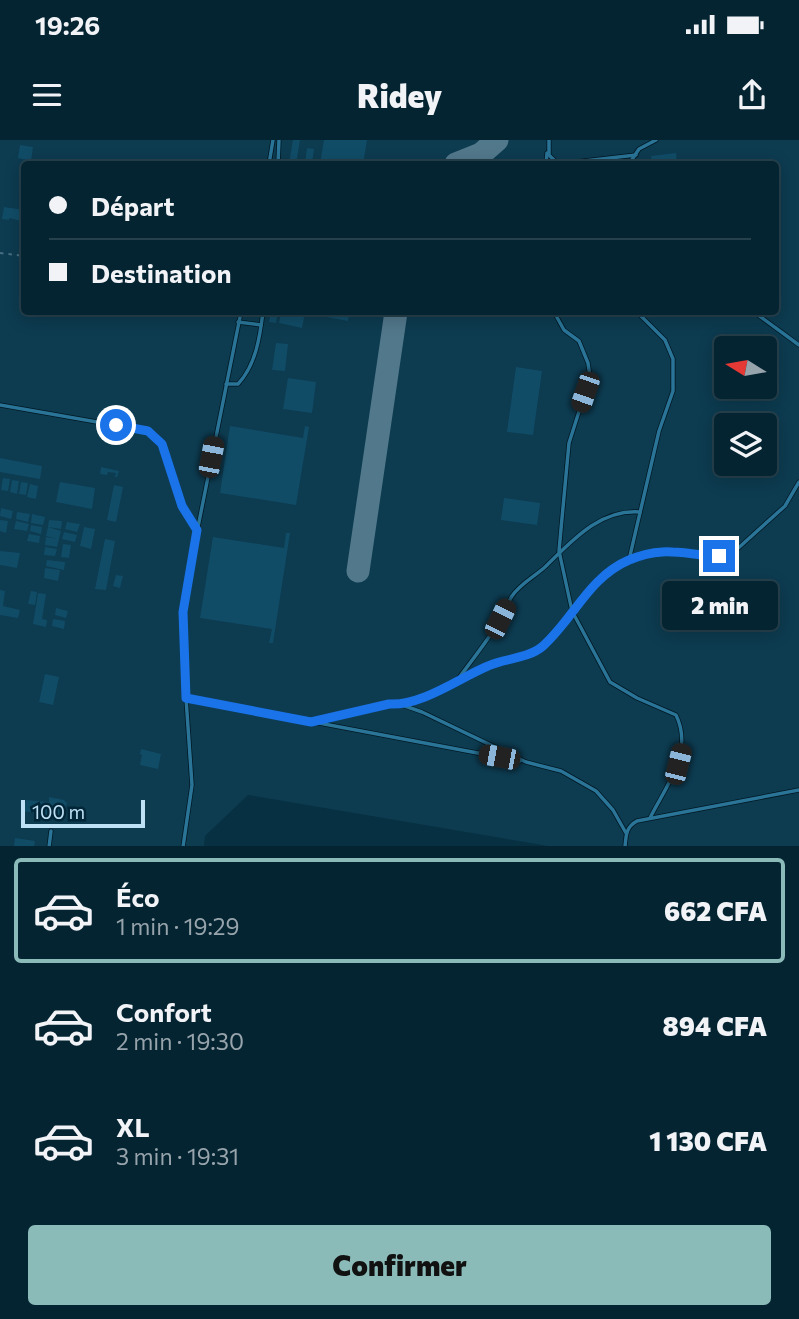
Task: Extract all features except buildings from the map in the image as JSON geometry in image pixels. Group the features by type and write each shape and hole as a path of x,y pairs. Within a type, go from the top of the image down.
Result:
{"lane":[{"path":"270,161 276,140"},
{"path":"276,140 278,161"},
{"path":"546,161 549,140"},
{"path":"631,161 639,149 656,140"},
{"path":"548,149 549,155 555,161"},
{"path":"584,161 636,155"},
{"path":"183,846 192,785 183,612 240,315"},
{"path":"226,384 238,384 244,377 256,351 263,315"},
{"path":"556,315 564,330 579,341 588,363 590,377 569,443 559,551 572,611 610,682 637,698 676,715 682,727 683,744 678,764 650,818"},
{"path":"629,560 659,431 673,391 673,359 665,340 640,315"},
{"path":"758,315 799,345"},
{"path":"239,322 261,325"},
{"path":"0,405 148,431 162,444 182,506 197,530"},
{"path":"402,705 455,683 489,665 541,648 598,579 629,560 674,550 719,556 735,551 785,506 799,482"},
{"path":"455,683 493,631 513,595 559,551 608,516 631,511 640,512"},
{"path":"186,698 526,762 561,771 596,792 614,810 626,833"},
{"path":"311,722 389,704 402,705 526,762"},
{"path":"625,846 626,833 631,825 650,818 799,790"},
{"path":"49,846 51,831"}],"path":[{"path":"0,253 21,256"}],"shaded area":[{"path":"0,140 799,140 799,846 548,846 248,795 205,836 204,846 0,846"}],"taxiway":[{"path":"464,161 481,154 497,140"},
{"path":"358,571 396,315"}],"route":[{"path":"116,425 148,431 162,444 182,506 197,530 183,612 186,698 311,722 389,704 402,705 455,683 489,665 541,648 598,579 629,560 674,550 719,556"}]}
